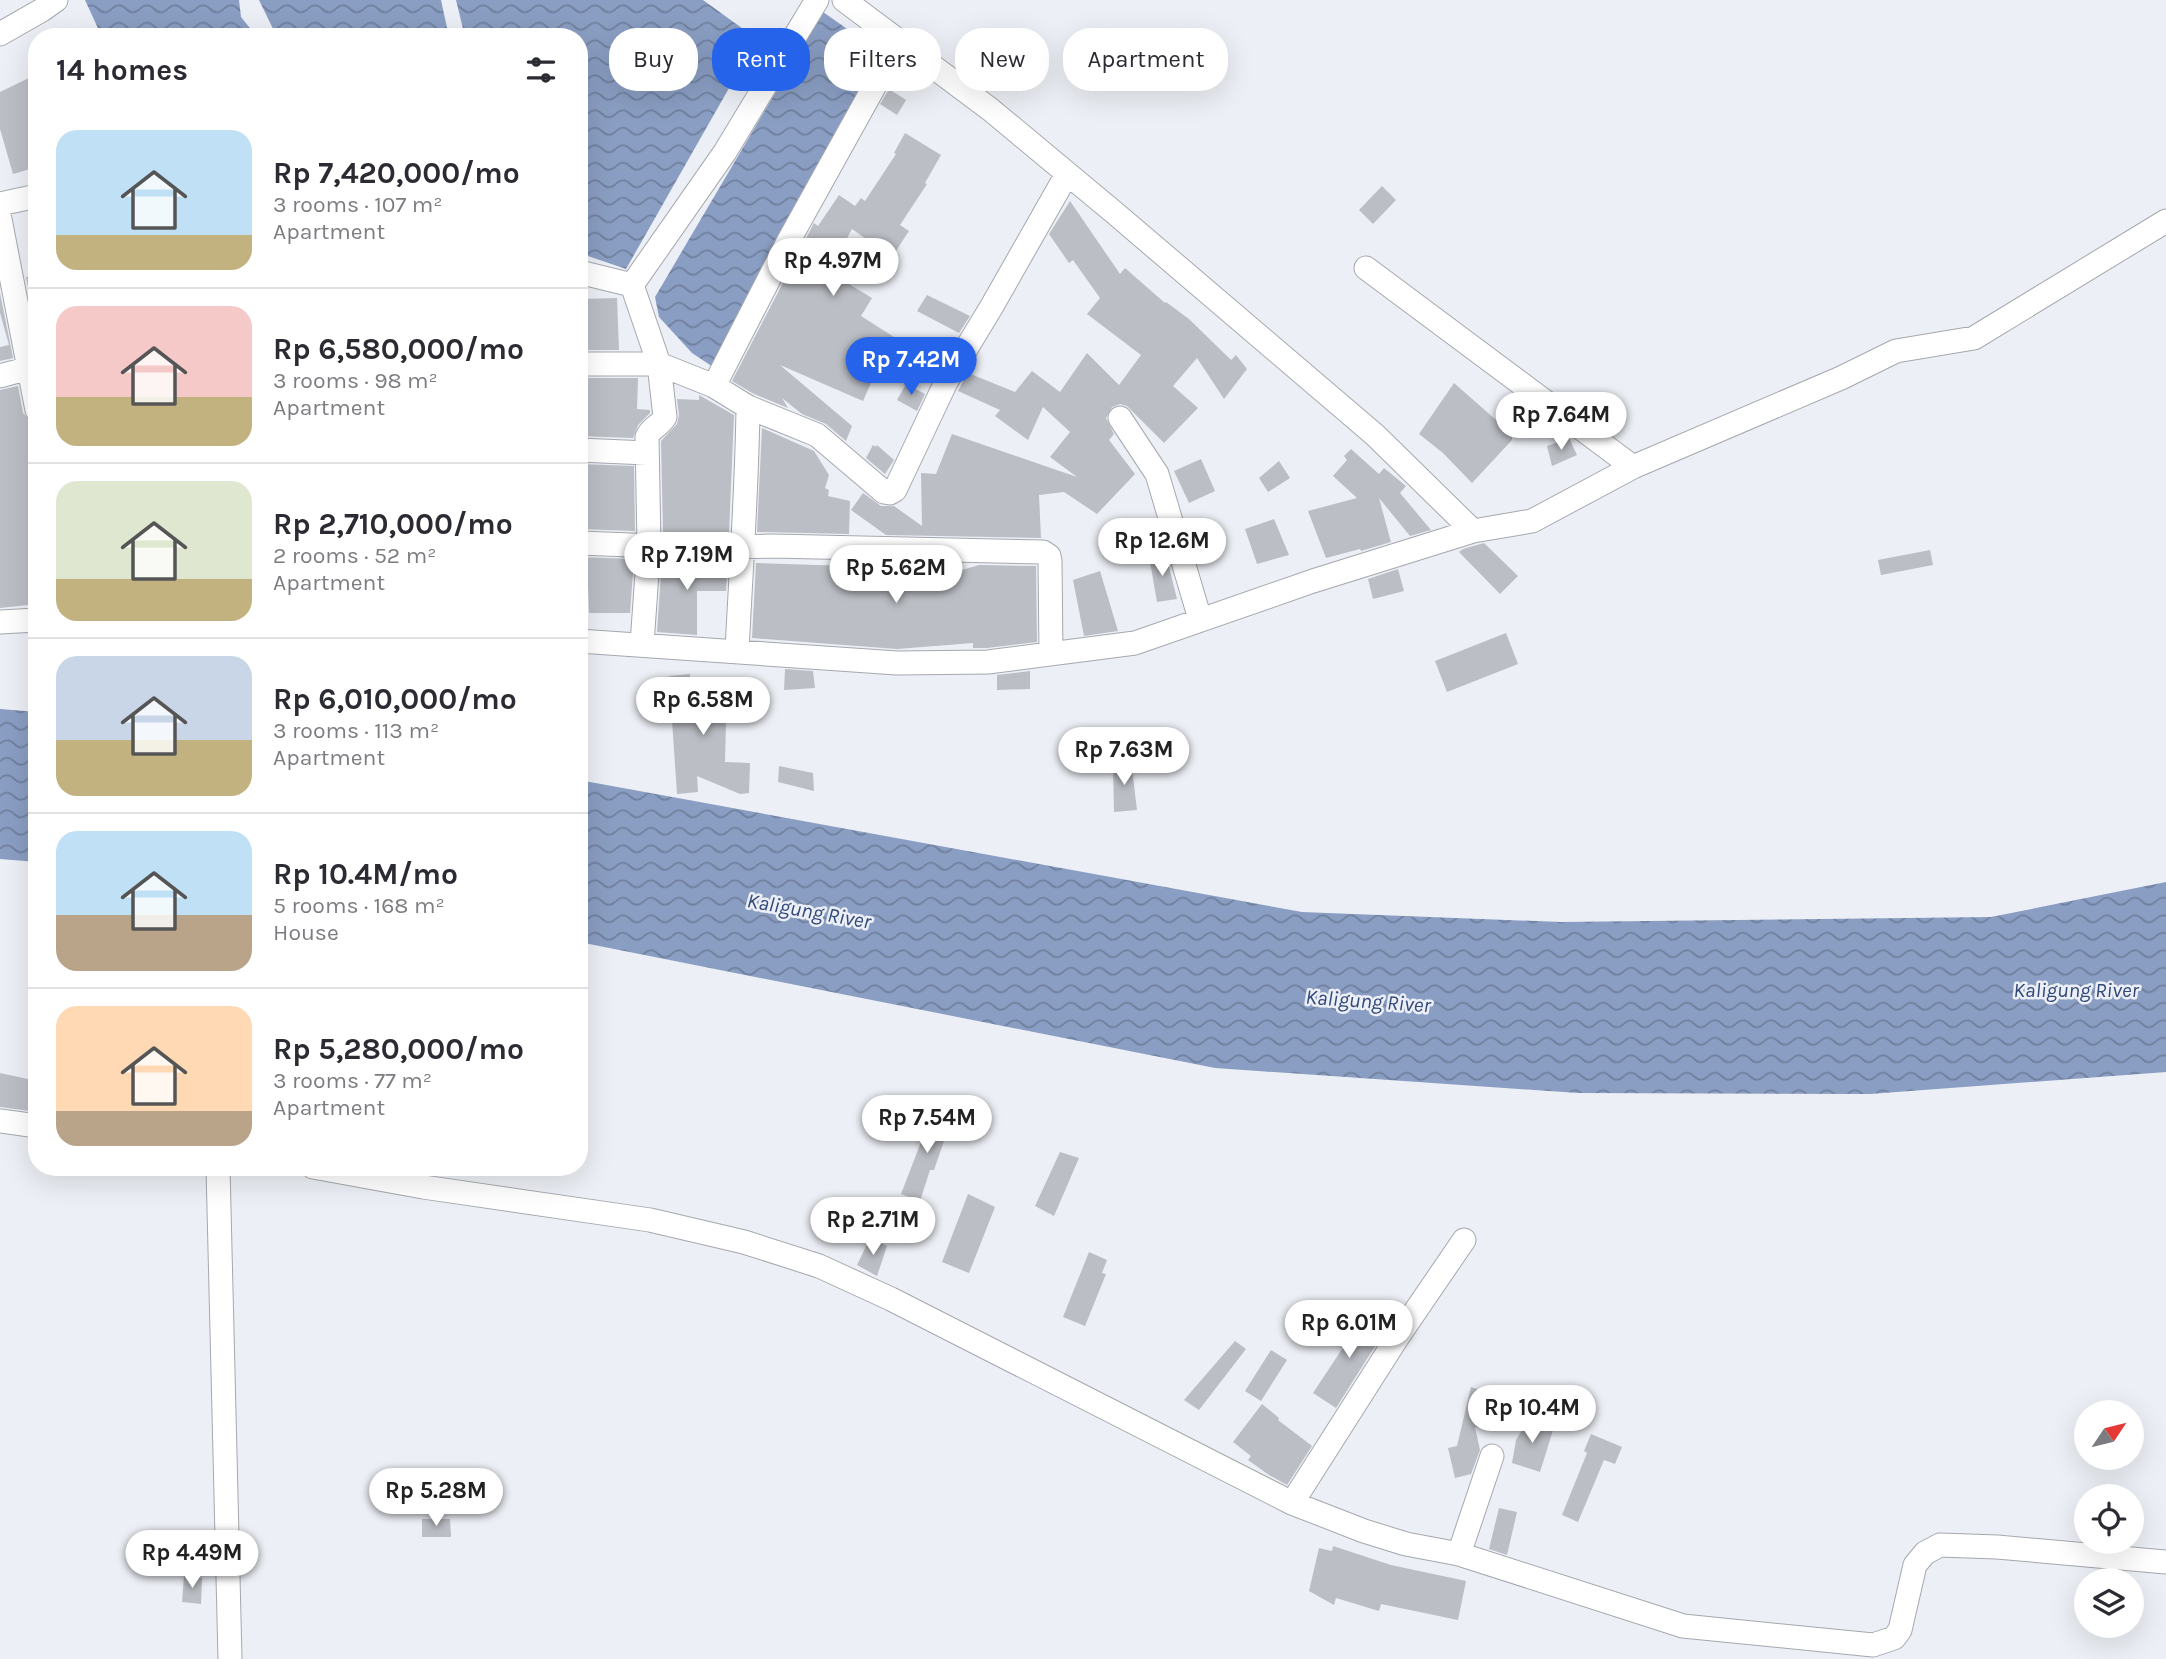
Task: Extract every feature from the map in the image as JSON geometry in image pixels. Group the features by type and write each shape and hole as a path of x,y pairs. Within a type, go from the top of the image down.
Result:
{"street":[{"path":"0,34 56,0"},
{"path":"632,285 725,152 817,0"},
{"path":"844,0 881,28"},
{"path":"941,73 1067,174 1375,435 1479,530"},
{"path":"714,386 789,240 872,91"},
{"path":"588,364 659,364 714,386 748,407 817,435 884,492 892,492 946,382 1067,174"},
{"path":"0,204 28,198"},
{"path":"0,219 28,345"},
{"path":"588,641 897,663 988,662 1135,643 1200,619 1479,530 1532,521 1633,467 1841,378 1896,351 1974,338 2166,221"},
{"path":"1366,268 1633,467"},
{"path":"588,274 632,285"},
{"path":"632,285 659,364 665,417 650,429 647,453 649,545 642,644"},
{"path":"0,376 28,368"},
{"path":"737,651 747,504 748,407"},
{"path":"1120,418 1157,474 1200,619"},
{"path":"588,450 647,453"},
{"path":"588,543 1043,552 1049,556 1050,561 1051,653"},
{"path":"0,622 28,620"},
{"path":"0,1121 28,1125"},
{"path":"219,1176 230,1659"},
{"path":"362,1176 650,1220 744,1242 819,1266 891,1298 1292,1503 1406,1544 1459,1554 1683,1626 1873,1645 1894,1638 1900,1630 1915,1565 1925,1553 1940,1545 2166,1562"},
{"path":"1292,1503 1397,1338 1464,1240"},
{"path":"1459,1554 1492,1456"}],"water":[{"path":"85,0 239,0 241,17 250,28 98,28"},
{"path":"259,0 441,0 447,28 273,28"},
{"path":"456,0 703,0 742,28 712,28 712,91 727,91 626,269 588,256 588,28 463,28"},
{"path":"823,12 846,28 824,28 824,91 860,91 716,369 692,353 659,317 655,297 776,91 810,91 810,34"},
{"path":"0,709 28,711 28,861 0,859"},
{"name":"Kaligung River","path":"588,782 1302,912 1561,922 1991,917 2166,882 2166,1072 1870,1094 1578,1093 1215,1068 588,944"}],"building":[{"path":"28,78 28,170 13,174 0,129 0,92"},
{"path":"888,91 906,100 897,115 880,104"},
{"path":"905,133 941,155 925,183 927,184 900,225 909,231 892,257 852,229 829,272 872,298 861,316 894,337 886,351 871,341 850,374 871,383 863,401 780,365 852,426 846,441 826,424 802,414 782,398 788,408 754,394 732,381 814,223 818,226 839,195 855,206 861,198 865,201 896,154 894,153"},
{"path":"1382,186 1396,200 1373,224 1359,210"},
{"path":"1070,201 1120,274 1125,268 1165,303 1189,319 1231,360 1236,355 1247,369 1224,399 1197,358 1173,386 1198,408 1164,443 1127,406 1120,404 1112,407 1106,418 1114,434 1109,440 1135,474 1097,514 1064,492 1039,495 1041,538 886,535 851,510 863,493 881,506 894,506 922,526 921,473 936,474 952,434 1077,477 1050,457 1070,432 1043,407 1028,440 995,416 1000,410 958,391 968,373 1015,392 1032,371 1060,392 1087,353 1119,385 1141,355 1087,314 1100,298 1073,260 1069,263 1049,234"},
{"path":"0,293 13,358 0,361 0,347 9,345 0,313"},
{"path":"927,295 970,316 959,333 917,311"},
{"path":"617,298 619,350 588,350 588,299"},
{"path":"588,378 638,378 637,409 650,410 650,413 638,425 633,438 588,436"},
{"path":"1454,383 1512,434 1512,440 1472,483 1443,453 1419,434"},
{"path":"906,384 925,394 917,411 897,400"},
{"path":"18,386 23,413 28,419 28,605 0,608 0,390"},
{"path":"699,395 734,415 729,533 663,532 661,441 677,424 677,399 699,400"},
{"path":"762,428 814,451 829,475 825,488 829,490 828,496 850,501 849,534 757,532"},
{"path":"1569,438 1577,455 1552,466 1547,446"},
{"path":"873,445 877,445 894,460 885,474 866,458"},
{"path":"1351,449 1379,474 1384,468 1406,486 1400,493 1431,530 1410,536 1379,498 1391,542 1326,558 1308,511 1357,498 1333,476 1347,460 1344,456"},
{"path":"1201,459 1215,491 1189,503 1174,471"},
{"path":"1279,461 1290,478 1268,492 1259,478"},
{"path":"588,464 634,466 635,531 588,529"},
{"path":"1274,519 1289,555 1257,564 1245,529"},
{"path":"1484,543 1518,576 1500,594 1459,552"},
{"path":"1930,550 1933,565 1881,575 1878,560"},
{"path":"1165,551 1177,599 1157,602 1149,556"},
{"path":"588,557 634,559 630,613 589,613"},
{"path":"662,560 728,561 726,591 697,591 697,635 657,632"},
{"path":"756,563 880,567 898,563 939,564 938,577 979,565 1036,566 1037,642 987,648 973,648 973,643 897,649 752,638"},
{"path":"1398,569 1404,591 1373,599 1368,579"},
{"path":"1100,571 1118,631 1084,636 1073,580"},
{"path":"1506,633 1518,664 1447,692 1435,661"},
{"path":"785,669 813,671 815,688 784,690"},
{"path":"1030,671 1030,689 997,690 997,675"},
{"path":"690,674 690,680 727,683 725,762 750,763 749,793 740,794 697,776 698,792 677,794 669,676"},
{"path":"1131,760 1137,810 1114,812 1113,762"},
{"path":"779,766 813,773 814,791 778,782"},
{"path":"0,1073 28,1079 28,1111 0,1107"},
{"path":"933,1111 953,1115 920,1201 901,1194"},
{"path":"1060,1152 1079,1158 1054,1216 1035,1206"},
{"path":"968,1194 995,1207 969,1273 942,1262"},
{"path":"870,1238 887,1246 877,1276 857,1265"},
{"path":"1089,1252 1107,1260 1102,1273 1106,1274 1085,1326 1063,1317"},
{"path":"1361,1312 1384,1332 1336,1408 1313,1393 1348,1340 1351,1324"},
{"path":"1235,1341 1246,1349 1199,1410 1184,1400"},
{"path":"1271,1350 1287,1360 1261,1401 1245,1391"},
{"path":"1471,1387 1490,1393 1485,1429 1475,1427 1480,1450 1471,1474 1455,1478 1448,1448 1457,1446"},
{"path":"1262,1404 1312,1446 1287,1485 1248,1460 1251,1456 1233,1442"},
{"path":"1529,1419 1554,1427 1540,1472 1512,1463 1516,1440"},
{"path":"1591,1434 1622,1447 1615,1464 1604,1460 1578,1522 1562,1515 1587,1453 1584,1451"},
{"path":"1499,1508 1517,1512 1507,1555 1489,1549"},
{"path":"422,1519 450,1519 451,1537 422,1537"},
{"path":"1333,1546 1391,1565 1466,1581 1458,1620 1381,1604 1379,1611 1336,1598 1334,1605 1309,1591 1319,1548 1332,1551"},
{"path":"184,1576 202,1578 201,1604 182,1602"}]}
